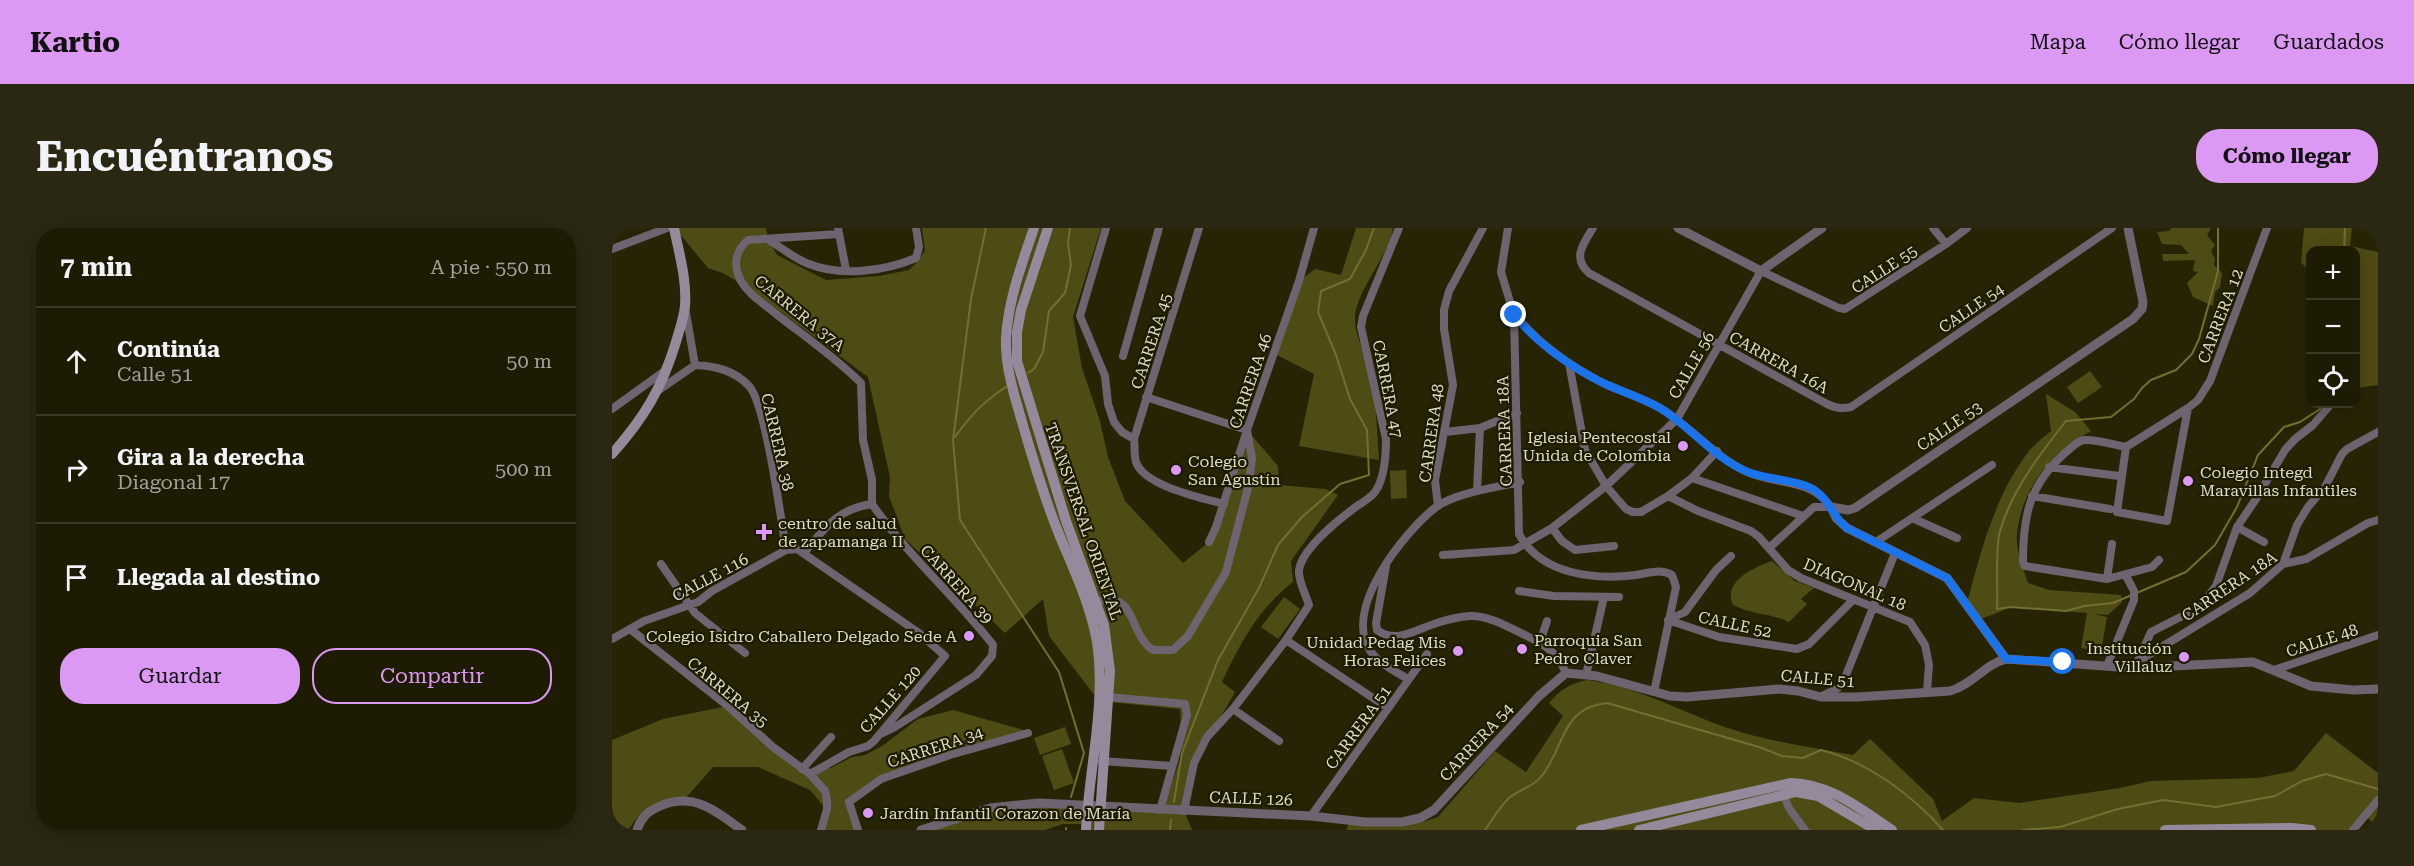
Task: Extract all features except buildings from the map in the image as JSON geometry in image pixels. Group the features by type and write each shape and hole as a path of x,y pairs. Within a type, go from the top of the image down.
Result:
{"main road":[{"path":"612,454 644,416 658,391 667,369 685,306 684,279 674,228"},
{"name":"TRANSVERSAL ORIENTAL","path":"1034,228 1018,277 1008,323 1006,352 1008,371 1030,450 1054,523 1104,625 1108,646 1108,697 1099,830"},
{"name":"TRANSVERSAL ORIENTAL","path":"1047,228 1021,309 1017,332 1017,361 1092,603 1100,681 1086,830"},
{"path":"1581,830 1791,783 1814,785 1833,791 1892,830"},
{"path":"1639,830 1796,792 1818,796 1876,830"},
{"path":"2165,830 2292,828 2311,830"}],"street":[{"path":"612,249 667,228"},
{"path":"766,228 768,239 809,264 835,271 898,265 916,258 919,247 916,228"},
{"path":"1106,228 1080,316 1105,376 1108,404 1114,422 1122,432 1134,439"},
{"path":"1123,356 1159,228"},
{"name":"CARRERA 45","path":"1199,228 1183,287 1134,439 1136,463 1144,473 1164,486 1224,504"},
{"name":"CARRERA 46","path":"1209,542 1275,354 1314,228"},
{"name":"CARRERA 47","path":"1184,811 1194,763 1207,737 1233,710 1286,640 1309,605 1299,576 1299,568 1304,558 1329,528 1375,493 1386,456 1386,439 1361,327 1363,316 1399,228"},
{"name":"CARRERA 48","path":"1408,679 1371,652 1365,636 1368,601 1387,559 1438,506 1435,480 1453,385 1444,329 1444,310 1449,291 1483,228"},
{"path":"1508,228 1502,272 1514,315 1530,333 1569,363 1604,383 1658,407 1677,419 1731,464 1747,472 1810,488 1831,507 1842,524 1947,578 2006,659 2107,666 2135,664 2188,666 2253,662 2311,686 2353,690 2378,689"},
{"name":"CARRERA 16A","path":"1593,228 1580,249 1580,261 1589,273 1827,404 1837,409 1844,409"},
{"path":"1678,228 1761,271"},
{"name":"CALLE 56","path":"1443,555 1514,550 1552,528 1606,486 1677,419 1761,271 1822,228"},
{"path":"1933,228 1946,244"},
{"name":"CALLE 55","path":"1761,271 1845,309 1967,228"},
{"name":"CALLE 54","path":"1844,409 1851,407 2112,228"},
{"name":"CALLE 53","path":"1769,548 1814,507 1848,510 1855,508 2133,319 2142,309 2143,302 2128,228"},
{"name":"CARRERA 12","path":"2188,408 2198,400 2210,381 2267,228"},
{"path":"768,239 838,231 846,270"},
{"name":"CARRERA 37A","path":"768,239 748,240 740,247 736,257 738,274 748,291 841,363 861,383 863,440 872,480 872,504"},
{"path":"658,391 695,365 685,306"},
{"name":"CARRERA 18A","path":"1514,315 1520,534 1525,545"},
{"path":"1569,363 1585,450 1606,486 1626,509 1641,512 1668,496 1692,478 1717,451"},
{"name":"CARRERA 38","path":"695,365 727,370 754,392 772,463 786,550"},
{"path":"612,409 667,369"},
{"path":"1092,603 1111,599 1120,602 1133,617 1147,646 1153,650 1173,650 1188,636 1218,588 1233,548 1252,459 1247,429 1146,397"},
{"path":"2159,560 2152,567 2127,576 2107,579 2025,566 2023,531 2032,496 2049,467 2081,441 2126,447 2188,408"},
{"path":"2032,496 2167,520 2188,408"},
{"path":"2135,664 2151,632 2200,607 2216,586 2237,526 2285,450 2313,425 2328,408"},
{"path":"1445,432 1480,428 1517,413"},
{"path":"1477,491 1480,428"},
{"path":"2283,564 2297,525 2308,507 2325,487 2342,454 2378,432"},
{"path":"2114,511 2126,447"},
{"path":"1876,542 1992,465"},
{"path":"2049,467 2119,476"},
{"path":"1692,478 1803,516"},
{"path":"1438,506 1477,491 1520,482"},
{"name":"DIAGONAL 18","path":"1668,496 1698,511 1751,531 1788,570 1801,578 1910,622 1920,634 1925,645 1929,665 1927,691"},
{"path":"786,550 797,549 804,553 829,522 844,512 872,504"},
{"name":"CARRERA 39","path":"872,504 887,526 993,645 992,656 976,675 895,727 879,734"},
{"path":"1912,518 1957,538"},
{"name":"CARRERA 18A","path":"2135,664 2250,593 2283,564 2306,559 2368,523 2378,520"},
{"path":"2237,526 2264,542"},
{"path":"1552,528 1575,550 1614,546"},
{"path":"2107,579 2112,544"},
{"path":"1525,545 1546,562 1584,575 1605,577 1664,570 1672,575 1676,580 1654,692"},
{"name":"CALLE 116","path":"612,639 644,621 690,606 712,591 786,550"},
{"name":"CALLE 120","path":"804,553 919,633 945,656 868,746 849,752 806,772"},
{"path":"1821,697 1838,688 1844,680 1895,553"},
{"path":"1668,620 1685,612 1716,570 1731,556"},
{"path":"1387,559 1376,622 1377,630 1383,634 1401,636 1447,620 1480,616 1540,642 1556,653 1566,673"},
{"path":"661,564 695,613 745,653"},
{"path":"2107,666 2134,600 2134,591 2127,576"},
{"path":"1518,591 1554,596 1619,597"},
{"path":"1586,675 1604,597"},
{"name":"CALLE 52","path":"1668,620 1719,637 1797,649 1809,644 1853,600"},
{"path":"1540,642 1547,621"},
{"name":"CARRERA 35","path":"630,629 728,706 773,747 806,772"},
{"name":"CALLE 48","path":"2274,670 2378,635"},
{"path":"1286,640 1388,708"},
{"name":"CARRERA 51","path":"1311,816 1427,654"},
{"name":"CALLE 51","path":"1566,673 1586,675 1654,692 1687,697 1779,689 1821,697 1857,697 1960,688 1996,662 2006,659"},
{"name":"CARRERA 54","path":"1402,822 1420,818 1434,810 1539,696 1566,673"},
{"path":"1108,697 1185,704 1187,715 1160,810"},
{"path":"1233,710 1279,741"},
{"name":"CARRERA 34","path":"858,830 849,802 881,779 950,755 1028,733"},
{"path":"821,830 827,809 825,791 806,772 831,737"},
{"path":"1102,761 1172,766"},
{"path":"1783,794 1789,808 1805,830"},
{"path":"637,830 644,816 650,811 669,802 684,800 708,807 742,830"},
{"path":"2353,830 2378,800"},
{"name":"CALLE 126","path":"921,830 1004,806 1088,804 1160,810 1311,816 1365,822 1402,822"}],"shaded area":[{"path":"675,228 766,228 768,239 777,255 826,280 879,276 909,270 925,250 922,228 1101,228 1073,317 1082,368 1100,421 1108,457 1125,501 1183,563 1209,542 1247,430 1278,466 1279,485 1325,489 1338,495 1291,561 1293,582 1260,615 1236,653 1222,682 1235,692 1194,763 1184,811 1192,830 1083,830 1083,824 1063,824 1045,830 921,830 1004,806 1163,810 1182,753 1180,709 1099,701 1049,636 1043,599 1005,633 905,539 889,496 890,477 868,377 753,291 723,273 708,268"},
{"path":"1356,228 1393,228 1385,251 1361,296 1355,318 1359,340 1372,376 1379,460 1299,446 1314,374 1275,354 1299,281 1315,269 1341,275"},
{"path":"2171,228 2211,228 2207,235 2215,245 2211,251 2215,258 2214,265 2222,273 2213,306 2193,297 2187,283 2198,272 2193,271 2195,260 2163,261 2162,254 2189,254 2181,245 2162,244 2157,232 2169,231"},
{"path":"2304,228 2352,228 2350,246 2306,246 2306,267 2301,263"},
{"path":"2360,248 2378,252 2378,385 2360,387"},
{"path":"2090,371 2102,387 2078,403 2067,387"},
{"path":"2046,394 2075,412 2091,431 2052,460 2032,486 2020,516 2017,533 2018,552 2028,583 2049,590 2121,595 2122,602 2108,615 2094,614 2107,617 2101,652 2081,648 2087,613 2012,607 1981,619 1968,599 1999,502 2018,466 2037,442 2051,431"},
{"path":"1406,470 1407,498 1391,499 1390,471"},
{"path":"1772,561 1795,581 1814,588 1801,599 1807,604 1789,622 1733,605 1731,596 1736,582 1749,571"},
{"path":"1284,597 1300,609 1278,639 1261,627"},
{"path":"1587,680 1628,689 1724,727 1771,740 1853,755 1870,739 1933,799 1942,821 1974,798 2019,803 2120,788 2151,781 2258,778 2294,771 2326,733 2378,773 2378,828 2367,817 2358,830 1346,830 1350,822 1422,822 1438,817 1495,751 1526,772 1563,716 1549,703 1565,688"},
{"path":"728,706 802,769 831,768 852,757 865,755 882,746 918,719 953,710 1027,731 881,779 849,802 858,830 819,830 826,809 810,790 758,767 713,767 684,800 640,814 628,830 612,830 612,740 663,719"},
{"path":"1065,727 1071,744 1040,755 1034,738"},
{"path":"1062,749 1074,783 1054,790 1042,756"}],"waterway":[{"path":"986,228 971,299 953,440 960,520 1059,672 1084,753 1071,797"},
{"path":"1028,373 1034,369 1043,352 1049,311 1065,293 1071,265 1068,243 1070,228"},
{"path":"1174,802 1182,753 1218,660 1259,588 1278,545 1302,517 1340,484 1369,475 1367,430 1350,399 1336,355 1318,312 1321,291 1350,279 1366,250 1374,228"},
{"path":"2218,228 2218,271 2199,339 2192,354 2176,370 2151,380 2134,399 2111,417 2066,421 2019,487 2005,516 1998,538 1997,609 2010,607 2066,611 2084,606 2113,603 2186,572 2215,545 2237,507 2258,455 2284,427 2300,422 2320,408"},
{"path":"2344,246 2345,228"},
{"path":"955,437 978,409 1006,387"},
{"path":"1485,830 1510,797 1541,777 1572,720 1580,712 1592,706 1607,703 1759,747 1782,756 1803,758 1821,750 1838,755 1888,781 1917,804 1943,830"},
{"path":"2023,830 2060,827 2118,809 2163,800 2216,807 2275,796 2302,781 2326,774 2378,789"},
{"path":"1170,830 1171,820"}],"place":[{"name":"Iglesia Pentecostal Unida de Colombia","path":"1683,446"},
{"name":"Colegio San Agustín","path":"1176,470"},
{"name":"Colegio Integd Maravillas Infantiles","path":"2188,481"},
{"name":"centro de salud de zapamanga II","path":"764,532"},
{"name":"Colegio Isidro Caballero Delgado Sede A","path":"969,636"},
{"name":"Parroquia San Pedro Claver","path":"1522,649"},
{"name":"Unidad Pedag Mis Horas Felices","path":"1458,651"},
{"name":"Institución Villaluz","path":"2184,657"},
{"name":"Jardín Infantil Corazon de María","path":"868,813"}],"route":[{"path":"1514,315 1530,333 1569,363 1604,383 1658,407 1677,419 1731,464 1747,472 1810,488 1826,500 1836,518 1847,528 1947,578 2006,659 2063,662"}]}
